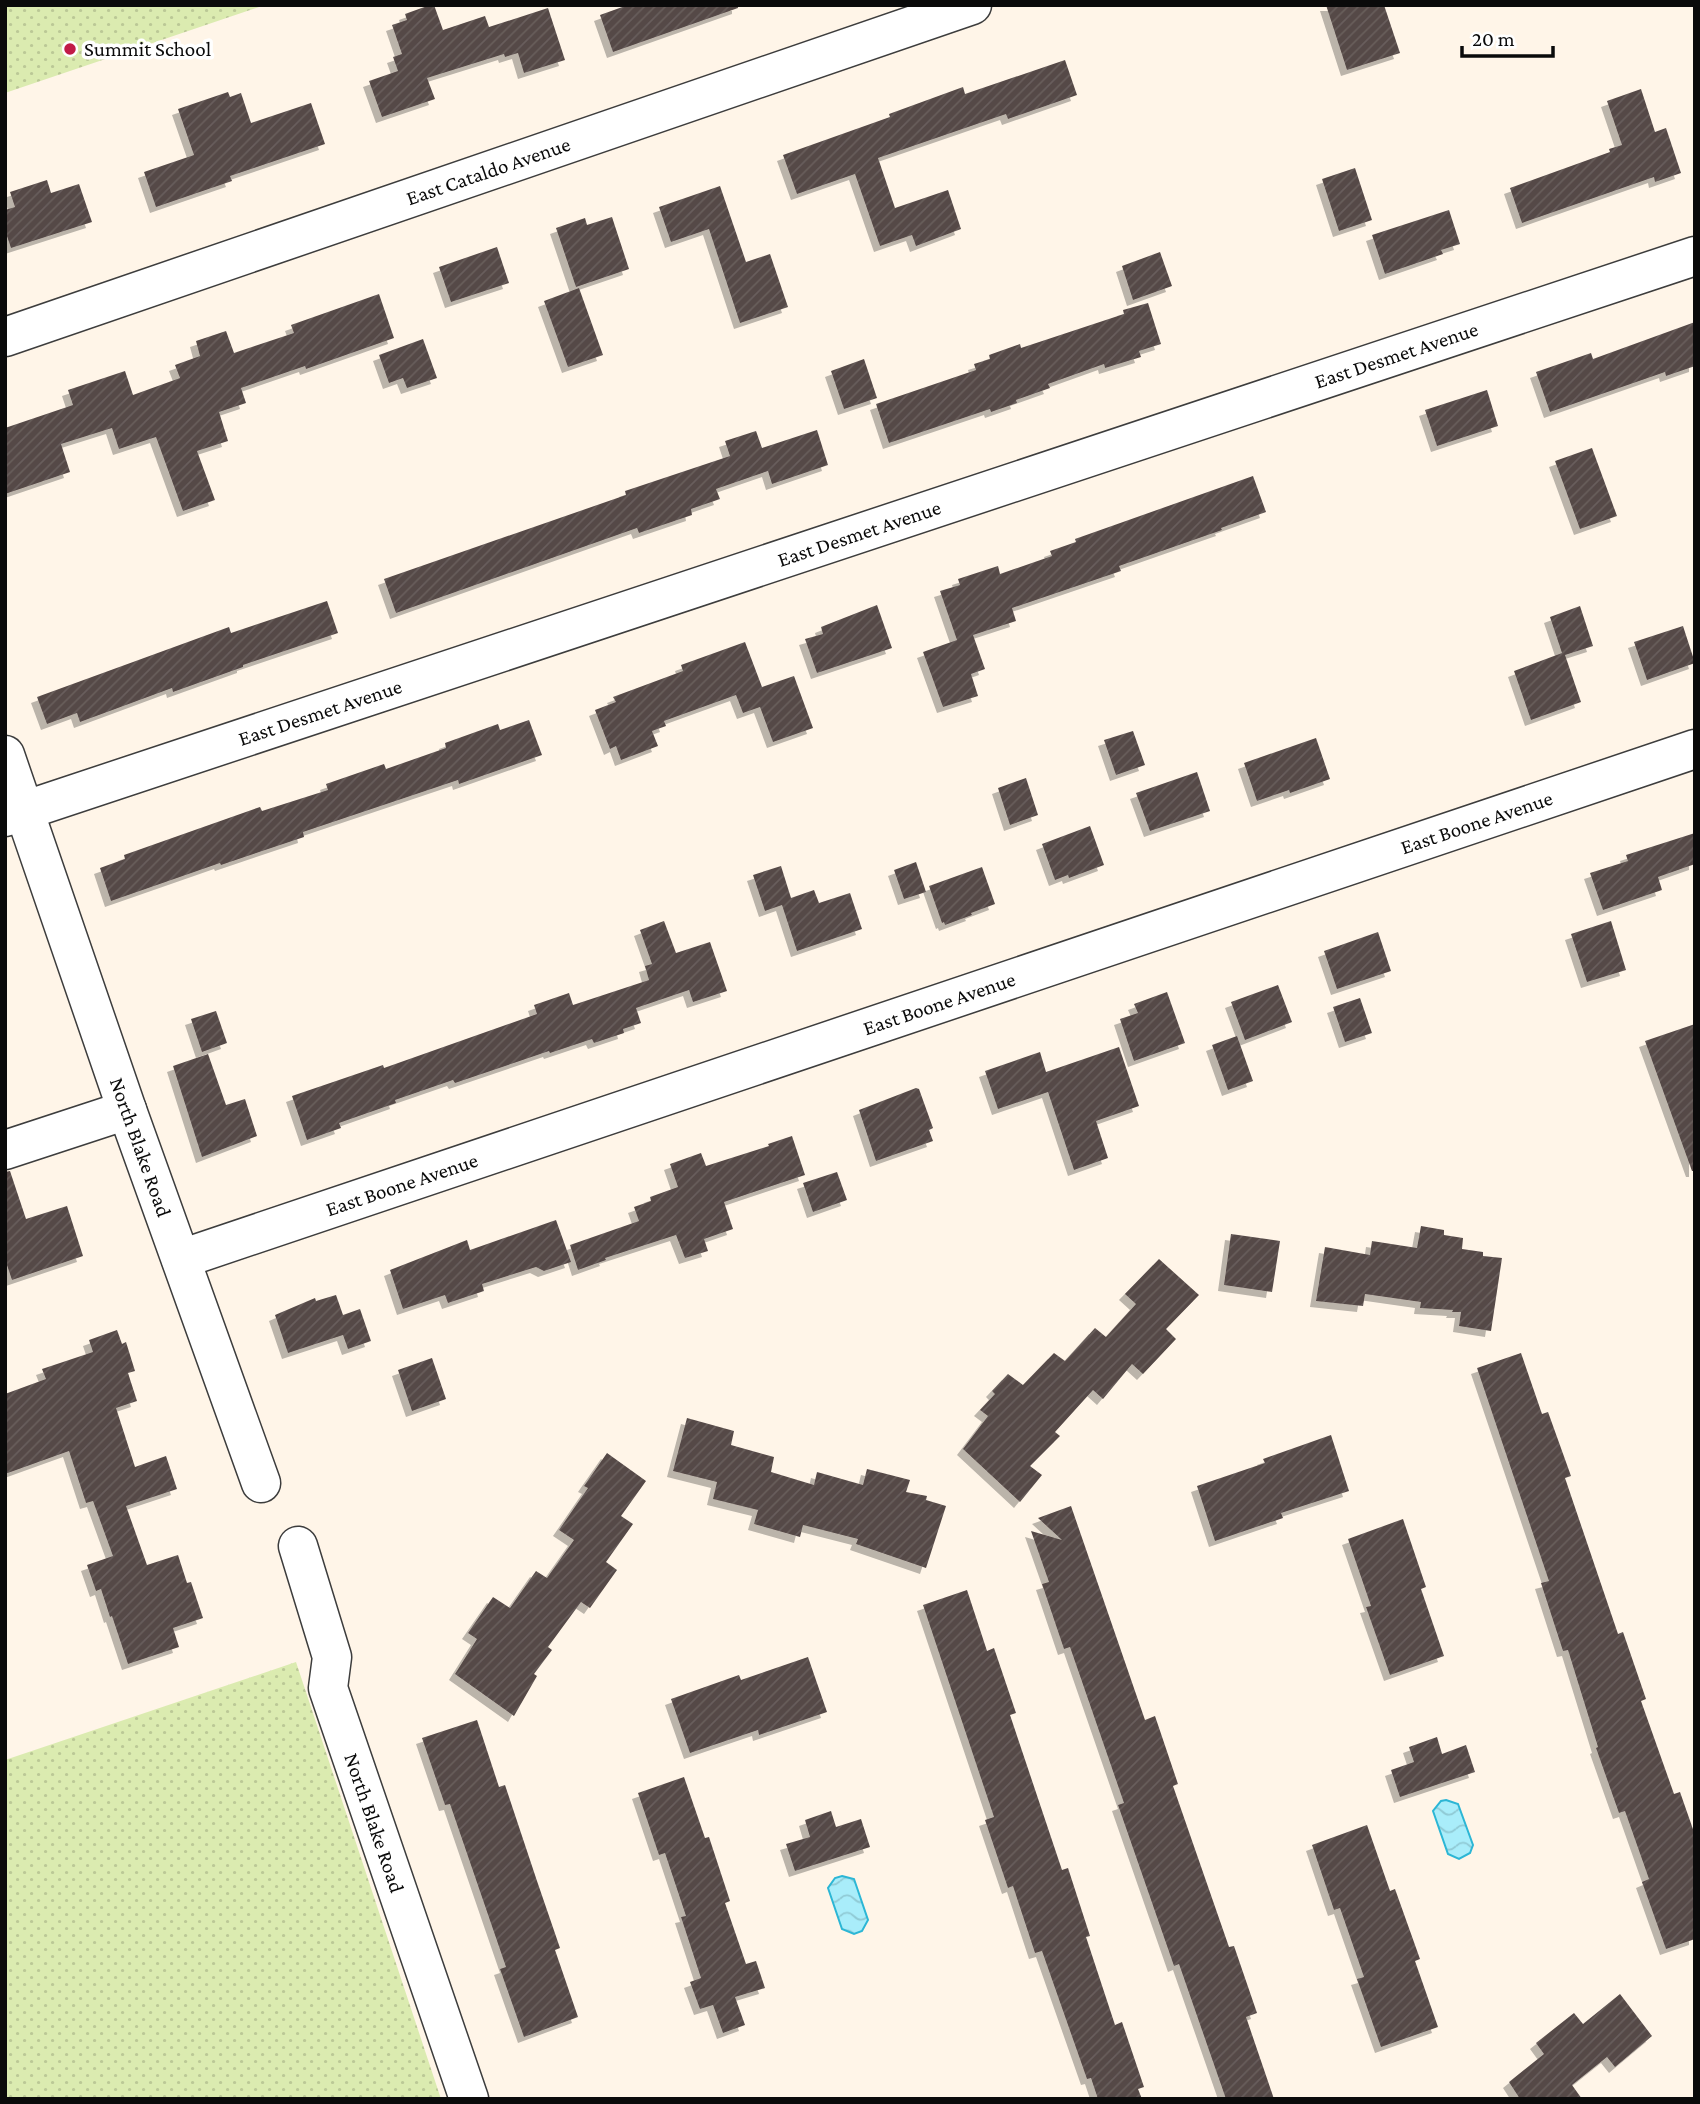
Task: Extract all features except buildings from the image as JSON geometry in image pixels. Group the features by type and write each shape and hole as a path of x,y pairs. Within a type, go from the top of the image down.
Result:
{"street":[{"name":"East Cataldo Avenue","path":"5,337 972,5"},
{"name":"East Desmet Avenue","path":"14,814 1695,256"},
{"name":"East Boone Avenue","path":"181,1259 1695,749"},
{"name":"North Blake Road","path":"5,755 14,814 127,1110 261,1483"},
{"path":"5,1150 127,1110"},
{"name":"North Blake Road","path":"298,1546 332,1657 328,1688 469,2099"}],"green space":[{"name":"Summit School","path":"5,5 265,5 5,93"},
{"path":"296,1662 441,2099 5,2099 5,1760"}],"water":[{"path":"1441,1801 1458,1804 1473,1845 1470,1853 1459,1859 1448,1854 1433,1811"},
{"path":"842,1876 854,1879 868,1920 862,1931 854,1934 842,1929 828,1888 835,1878"}],"place":[{"name":"Summit School","path":"70,49"}]}
